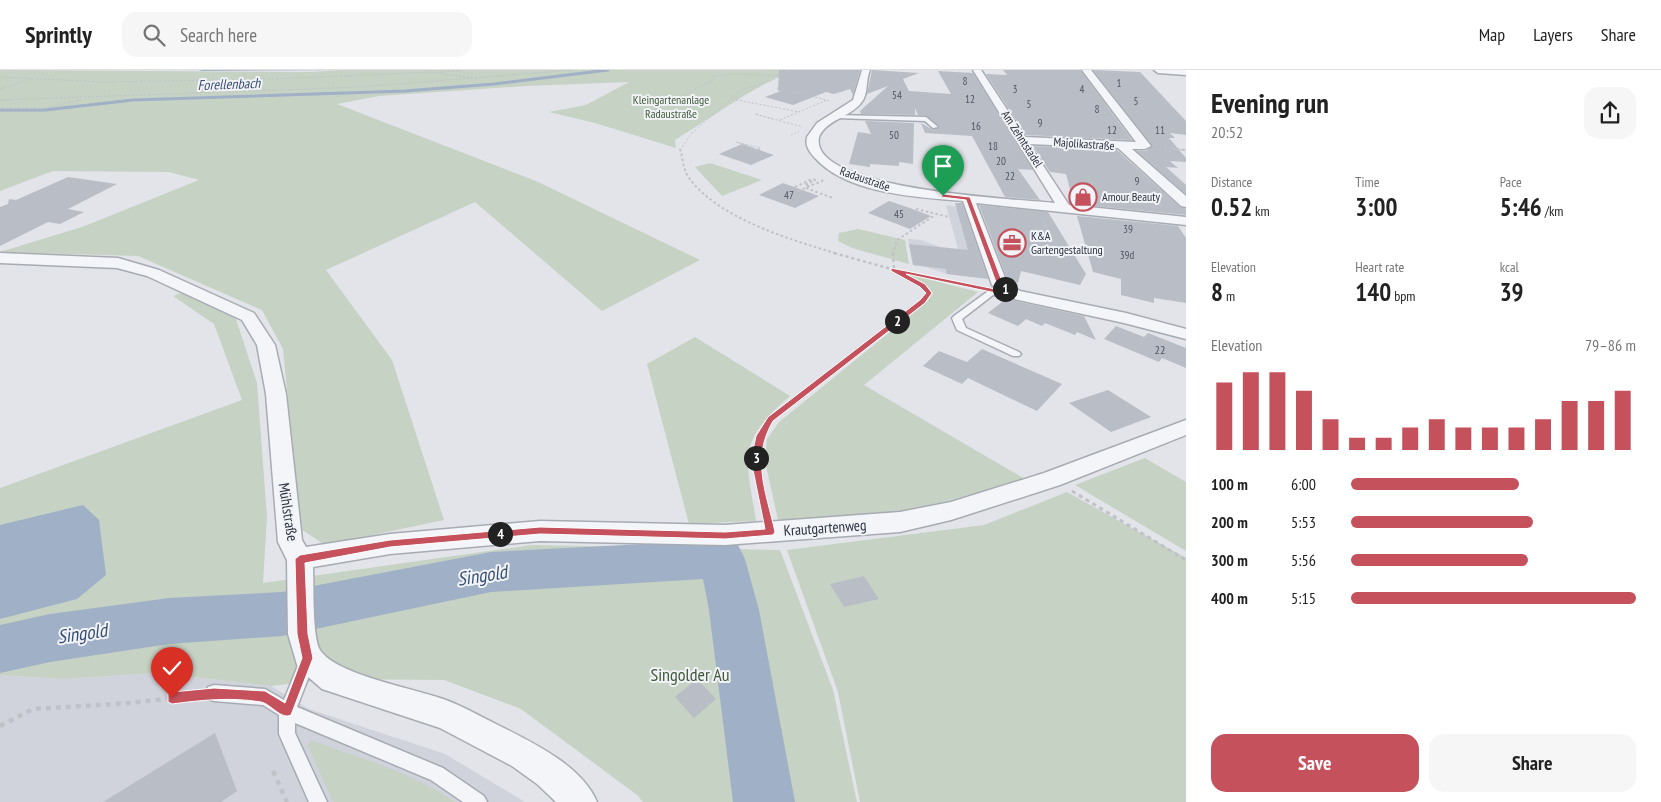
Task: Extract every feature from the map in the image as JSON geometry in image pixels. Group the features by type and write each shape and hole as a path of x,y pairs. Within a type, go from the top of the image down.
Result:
{"street":[{"path":"816,130 852,107 860,98 862,77 866,70"},
{"name":"Am Zehntstadel","path":"977,70 1065,209"},
{"path":"1086,70 1145,146"},
{"path":"1158,70 1186,72"},
{"name":"Radaustraße","path":"816,130 812,138 813,146 818,155 832,167 846,174 898,190 1186,221"},
{"name":"Majolikastraße","path":"1022,140 1145,146"},
{"path":"1123,146 1186,203"},
{"path":"968,198 1000,285 1015,295 1126,318 1186,334"},
{"name":"Mühlstraße","path":"0,258 118,263 153,273 248,317 266,345 276,394 290,542 300,559 300,592 305,646"},
{"name":"Krautgartenweg","path":"300,559 390,544 540,531 725,535 900,522 951,511 1052,479 1186,427"},
{"path":"305,646 332,679 446,715 523,755 549,772 580,802"}],"lane":[{"path":"836,116 926,119 935,127"},
{"path":"1015,295 991,292 957,318 962,330 1016,354"},
{"path":"305,646 287,711 287,734 318,802"},
{"path":"214,693 265,697 287,711 437,774 478,802"}],"path":[{"path":"0,77 103,82 269,79 463,70"},
{"path":"0,100 328,89 482,80 574,70"},
{"path":"790,70 780,76 741,90 692,133 680,148 689,178 708,198 732,214 763,228 795,240 894,269 976,287"},
{"path":"432,72 482,80"},
{"path":"644,115 712,81 713,76 738,74 780,76"},
{"path":"0,89 35,78"},
{"path":"810,89 799,93 794,94 777,88 799,93 827,100 852,107"},
{"path":"732,99 799,112"},
{"path":"0,109 34,110 81,100"},
{"path":"816,130 779,120 756,114 772,121 779,120 827,100"},
{"path":"982,129 986,132"},
{"path":"753,148 736,142 761,148 754,151"},
{"path":"1145,146 1186,150"},
{"path":"798,191 819,181 816,178"},
{"path":"795,187 812,179 815,180 805,185 807,187"},
{"path":"807,187 833,198"},
{"path":"913,208 949,217"},
{"path":"894,269 893,250 897,240 935,215"},
{"path":"770,532 756,460 760,436 771,419 922,301 929,293 922,286 894,269"},
{"path":"1052,479 1186,560"},
{"path":"0,726 33,709 130,703 214,693"},
{"path":"274,771 287,802"}],"shaded area":[{"path":"946,205 966,208 992,279 947,274 913,265 908,239 921,240 940,247 958,249"},
{"path":"158,673 271,686 309,709 445,754 525,802 0,802 0,675 63,679"}],"green space":[{"name":"Kleingartenanlage Radaustraße","path":"0,70 310,72 345,70 790,70 745,95 675,140 676,148 595,123 549,112 586,105 629,82 525,86 379,96 337,104 536,181 700,260 602,311 475,202 326,270 392,360 444,520 325,545 301,529 283,349 262,310 138,256 0,252 82,227 199,180 169,172 53,171 0,191"},
{"path":"710,163 762,180 722,196 695,167"},
{"path":"858,229 905,240 909,264 852,248 838,241 839,233"},
{"path":"904,273 978,292 864,385 1025,479 944,502 891,513 778,520 765,461 767,439 779,422 927,302 933,293 926,285"},
{"name":"Singolder Au","path":"184,292 235,316 257,383 267,517 263,583 532,545 780,550 833,690 857,802 643,802 637,795 521,709 444,680 332,679 271,686 158,673 63,679 0,675 0,488 242,400 214,324 173,296"},
{"path":"695,337 790,396 760,426 749,452 749,481 756,521 689,524 647,364"},
{"path":"1145,458 1186,482 1186,551 1075,485"},
{"path":"1067,492 1186,558 1186,802 860,802 838,692 787,550 984,525"},
{"path":"311,740 403,774 438,791 455,802 333,802 308,746"}],"water":[{"path":"202,70 345,70 199,71"},
{"path":"83,505 99,520 106,575 77,599 0,619 0,525"}],"building":[{"path":"779,70 860,70 853,95 850,89 834,94 826,92 793,105 765,97 781,91 778,91"},
{"path":"872,70 919,73 903,79 909,91 951,94 938,71 973,73 1033,170 1018,169 1040,200 1005,197 972,136 925,133 921,123 933,130 940,127 927,116 918,115 915,108 915,115 861,114 860,111 888,86 867,94"},
{"path":"1003,70 1080,70 1132,140 1026,135 986,74 1007,75"},
{"path":"1093,70 1140,72 1186,121 1186,135 1170,133 1175,138 1169,138 1186,158 1186,162 1170,161 1178,168 1166,167 1186,185 1186,194 1137,151 1146,151 1152,145"},
{"path":"865,121 914,123 913,164 899,162 899,166 870,164 870,167 849,164 858,132 871,134"},
{"path":"742,144 774,155 751,165 719,154"},
{"path":"1033,146 1117,150 1180,207 1186,209 1186,215 1074,204 1066,174 1050,172"},
{"path":"68,177 117,184 68,209 84,212 60,224 48,222 0,246 0,207 8,204 9,199 16,200"},
{"path":"783,183 819,196 795,208 759,195"},
{"path":"889,201 931,216 910,229 868,213"},
{"path":"955,203 962,203 988,279 947,274 946,269 913,265 909,244 968,250"},
{"path":"979,205 1048,212 1086,274 1080,285 1021,271 1018,283 1008,281"},
{"path":"1077,216 1178,226 1186,238 1186,303 1154,298 1154,303 1121,295 1121,279 1093,272"},
{"path":"1006,299 1084,316 1096,340 1077,332 1075,335 1045,323 1042,326 1026,319 1018,326 988,313"},
{"path":"1116,326 1144,337 1148,333 1186,348 1186,368 1162,358 1159,362 1104,339"},
{"path":"982,349 1062,384 1037,411 968,378 962,384 923,366 939,351 967,362"},
{"path":"1108,390 1151,417 1111,432 1069,403"},
{"path":"864,576 879,599 844,607 830,584"},
{"path":"697,679 716,699 694,718 675,697"},
{"path":"215,733 237,791 221,802 103,802"}],"waterway":[{"name":"Forellenbach","path":"0,110 45,110 133,100 405,91 494,84 608,70"},
{"name":"Singold","path":"0,649 50,638 169,621 282,614 491,572 722,559 734,610 764,802"}],"place":[{"name":"Amour Beauty","path":"1083,197"},
{"name":"K&A Gartengestaltung","path":"1012,243"}],"route":[{"path":"172,698 214,693 265,697 287,711 308,658 302,634 300,559 390,544 540,531 725,535 770,532 756,460 760,436 771,419 922,301 929,293 922,286 894,269 1015,295 1000,285 968,198 943,196"}]}
